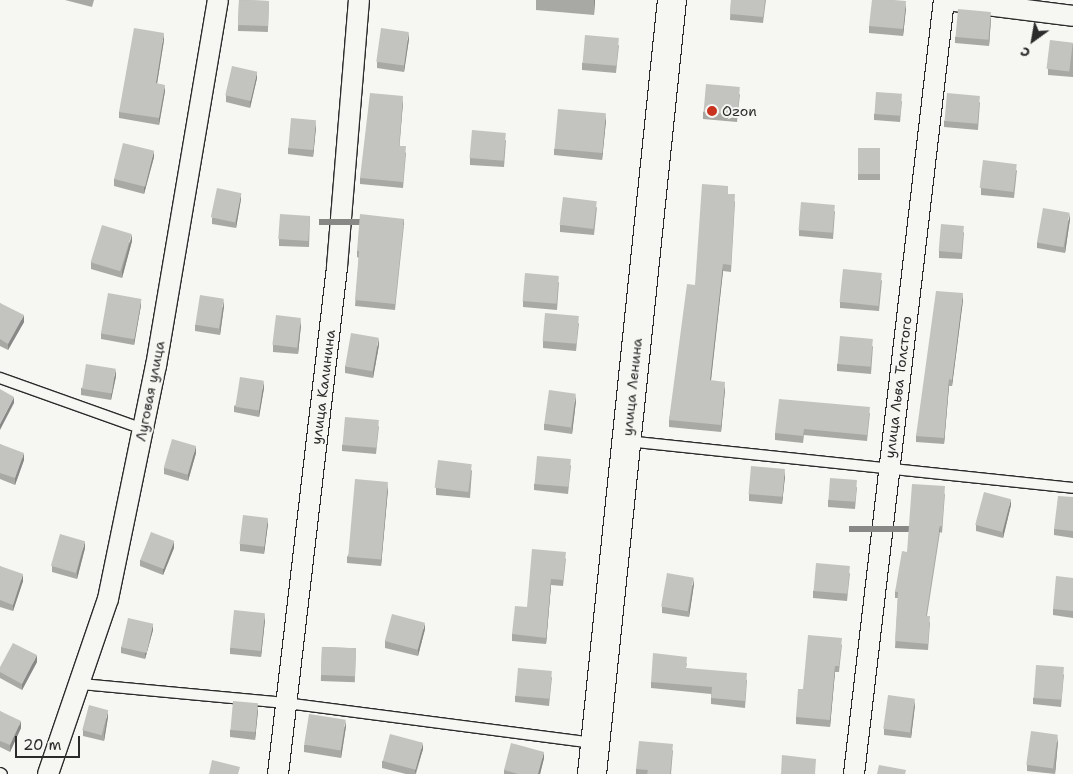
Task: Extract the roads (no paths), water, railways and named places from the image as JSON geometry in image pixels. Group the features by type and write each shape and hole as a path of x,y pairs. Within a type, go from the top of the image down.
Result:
{"street":[{"name":"Луговая улица","path":"48,774 81,684 108,599 143,429 218,0"},
{"name":"улица Калинина","path":"278,774 338,267 359,0"},
{"name":"улица Ленина","path":"592,774 672,0"},
{"path":"946,0 1073,16"},
{"name":"улица Льва Толстого","path":"854,774 888,469 946,0"}],"lane":[{"path":"0,378 143,429"},
{"path":"626,441 1073,488"},
{"path":"81,684 286,703 595,743"}],"place":[{"name":"Ozon","path":"712,111"}]}
